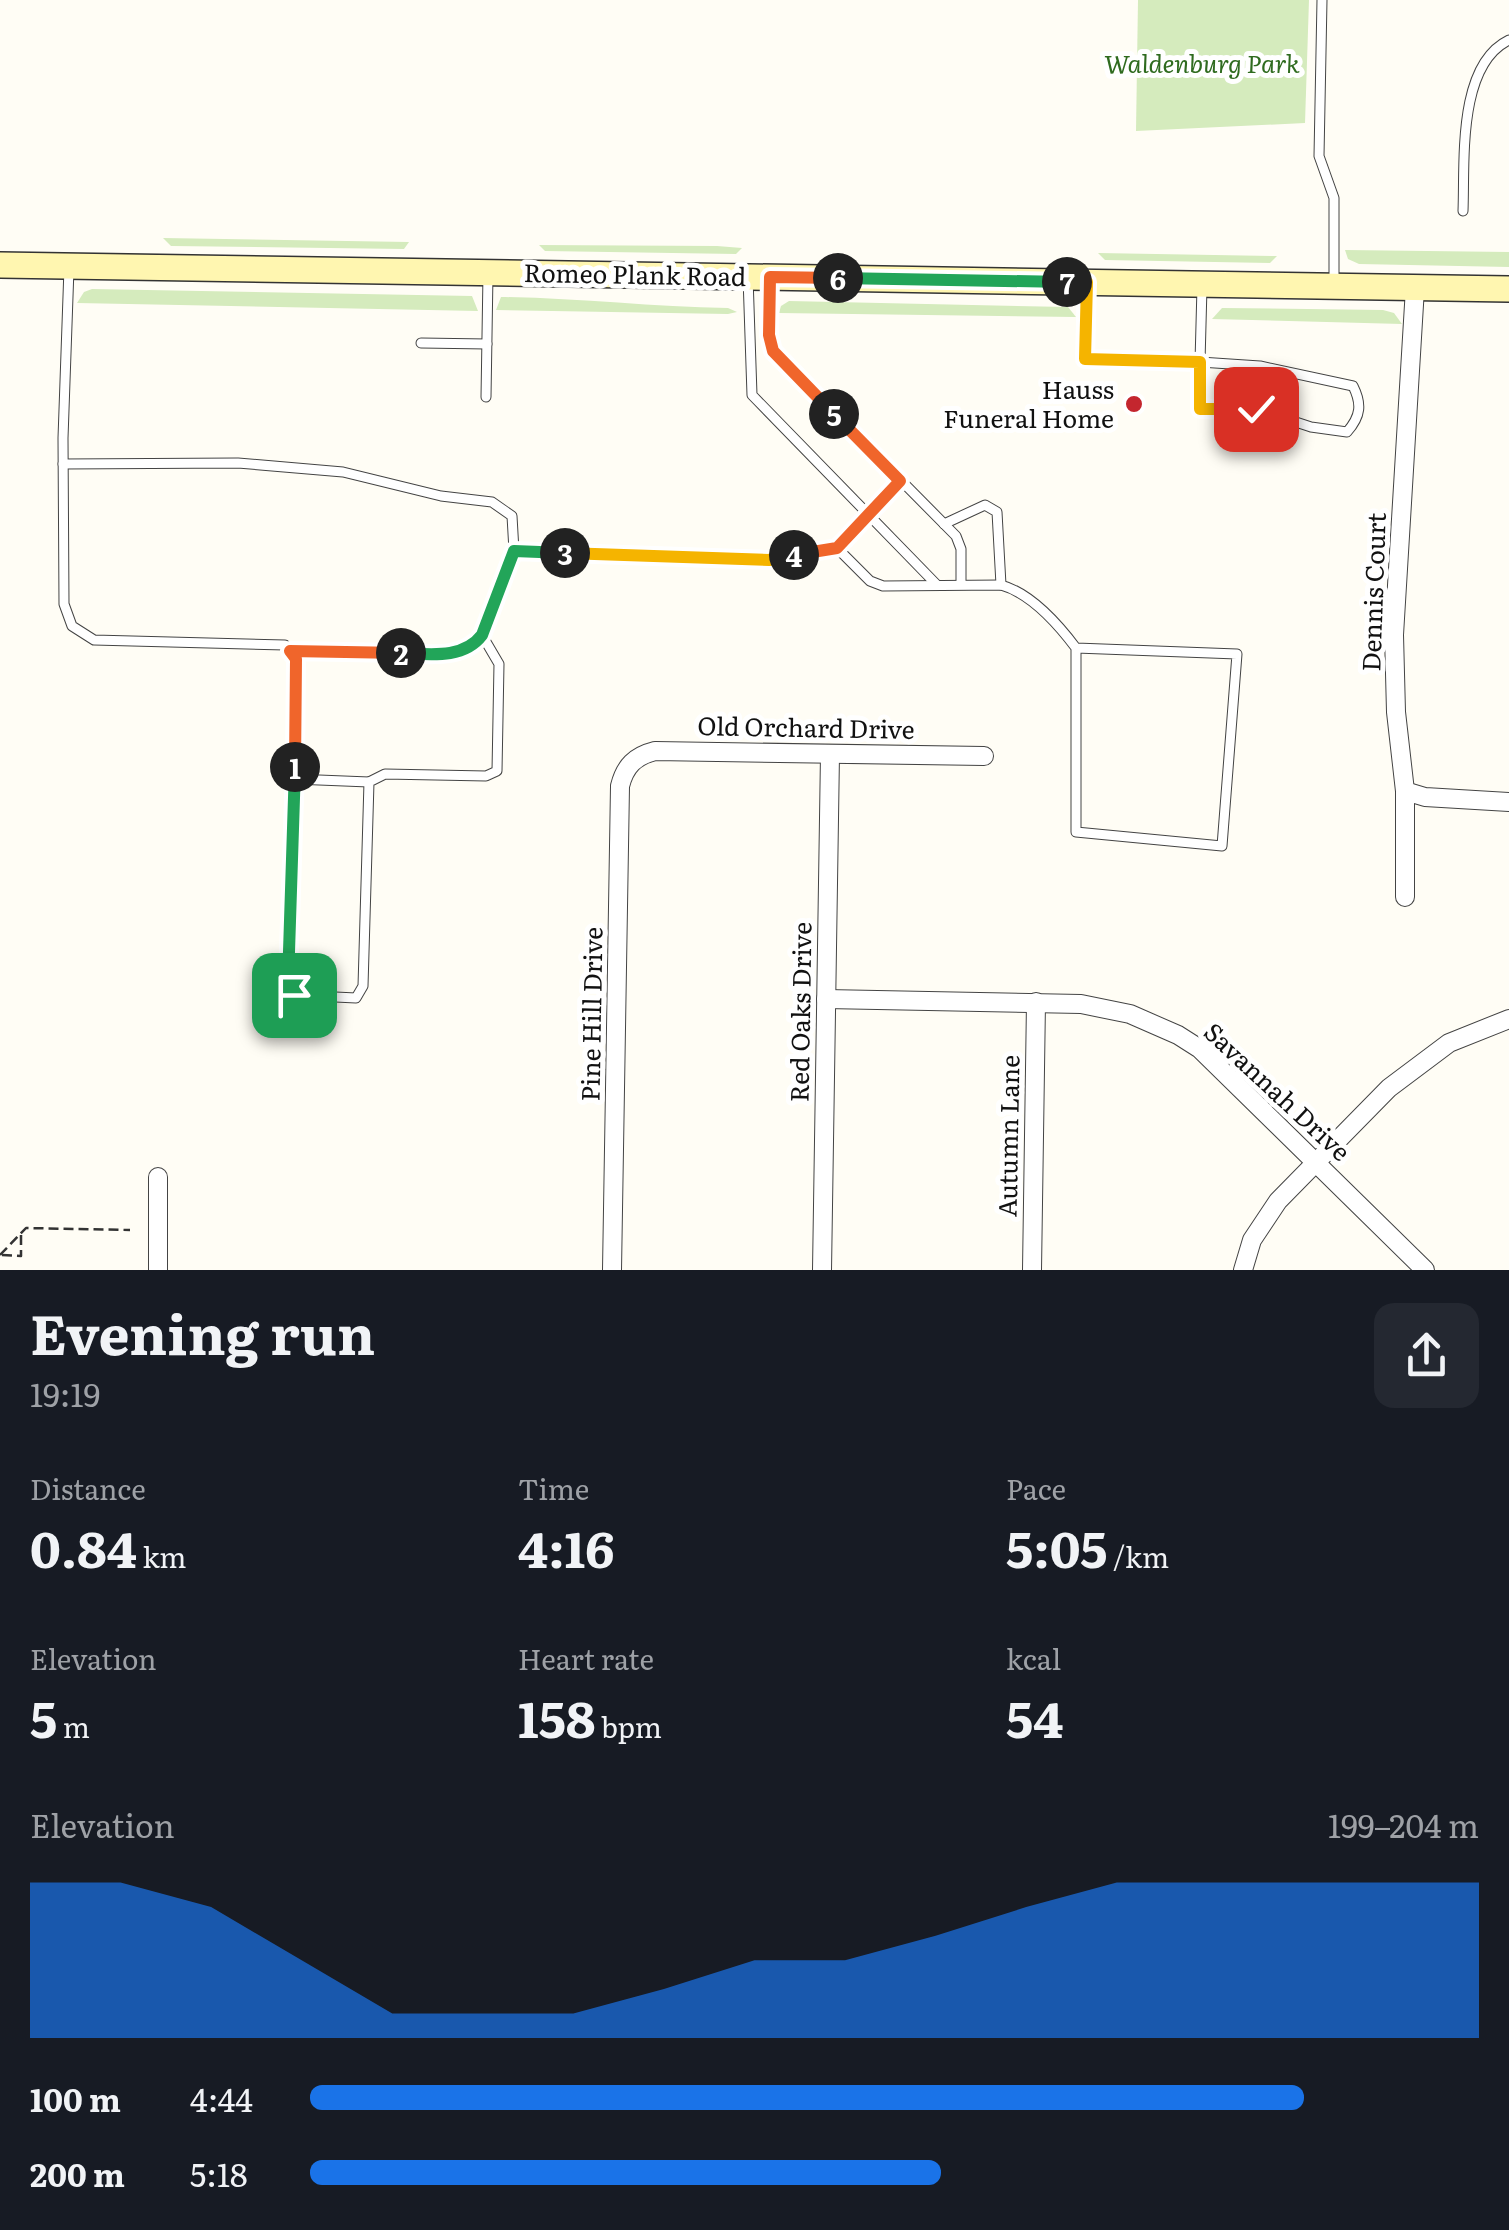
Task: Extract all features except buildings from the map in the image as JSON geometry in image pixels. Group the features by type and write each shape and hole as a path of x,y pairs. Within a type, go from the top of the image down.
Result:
{"main road":[{"name":"Romeo Plank Road","path":"0,265 1509,289"}],"street":[{"name":"Dennis Court","path":"1404,897 1405,791 1394,635 1414,288"},
{"name":"Old Orchard Drive","path":"631,762 655,751 984,756"},
{"name":"Red Oaks Drive","path":"822,1270 830,754"},
{"name":"Pine Hill Drive","path":"612,1270 620,786 631,762"},
{"path":"1405,791 1425,797 1509,802"},
{"name":"Savannah Drive","path":"826,999 1036,1002 1105,1007 1178,1035 1217,1064 1425,1270"},
{"name":"Autumn Lane","path":"1032,1270 1036,1002"},
{"path":"1243,1270 1252,1240 1264,1220 1389,1088 1428,1056 1472,1031 1509,1019"},
{"path":"158,1177 158,1270"}],"lane":[{"path":"1322,0 1319,156 1334,198 1334,286"},
{"path":"1464,210 1468,100 1493,53 1509,40"},
{"path":"69,266 63,464 64,604 72,626 94,640 285,645 296,659 288,982 294,995 356,998 364,986 369,782"},
{"path":"486,397 488,273"},
{"path":"759,277 773,351 956,536 961,549 961,584"},
{"path":"759,277 749,357 749,386 757,403 936,584"},
{"path":"1087,282 1085,359 1200,362 1260,366 1353,386 1360,399 1358,420 1347,432 1310,427 1256,409 1200,409 1200,362 1202,284"},
{"path":"421,343 486,344"},
{"path":"749,357 773,351"},
{"path":"63,464 238,464 343,472 440,496 492,502 512,516 514,551 476,643 450,654 290,651"},
{"path":"514,551 769,560 837,548 900,481"},
{"path":"944,524 984,505 997,512 1001,585"},
{"path":"837,548 870,582 883,586 1001,585 1024,595 1076,648 1237,654 1222,846 1076,832 1076,648"},
{"path":"294,778 369,782 385,774 486,776 496,771 499,664 482,635"}],"path":[{"path":"0,1255 26,1228 130,1230"},
{"path":"0,1255 21,1256 21,1233"}],"green space":[{"name":"Waldenburg Park","path":"1138,0 1309,0 1305,123 1136,131"},
{"path":"163,238 409,242 404,249 171,246"},
{"path":"539,245 742,248 736,254 545,251"},
{"path":"1345,250 1509,252 1509,267 1359,264 1348,259"},
{"path":"1098,253 1277,256 1270,263 1105,260"},
{"path":"92,289 472,296 478,311 77,303 84,292"},
{"path":"501,297 728,308 737,312 496,310"},
{"path":"789,301 1068,307 1076,317 779,313"},
{"path":"1222,308 1383,310 1394,313 1402,324 1212,319"}],"place":[{"name":"Hauss Funeral Home","path":"1134,404"}],"route":[{"path":"294,995 288,982 296,659 290,651 450,654 476,643 514,551 769,560 837,548 900,481 773,351 769,335 770,277 1087,282 1085,359 1200,362 1200,409 1256,409"}]}
